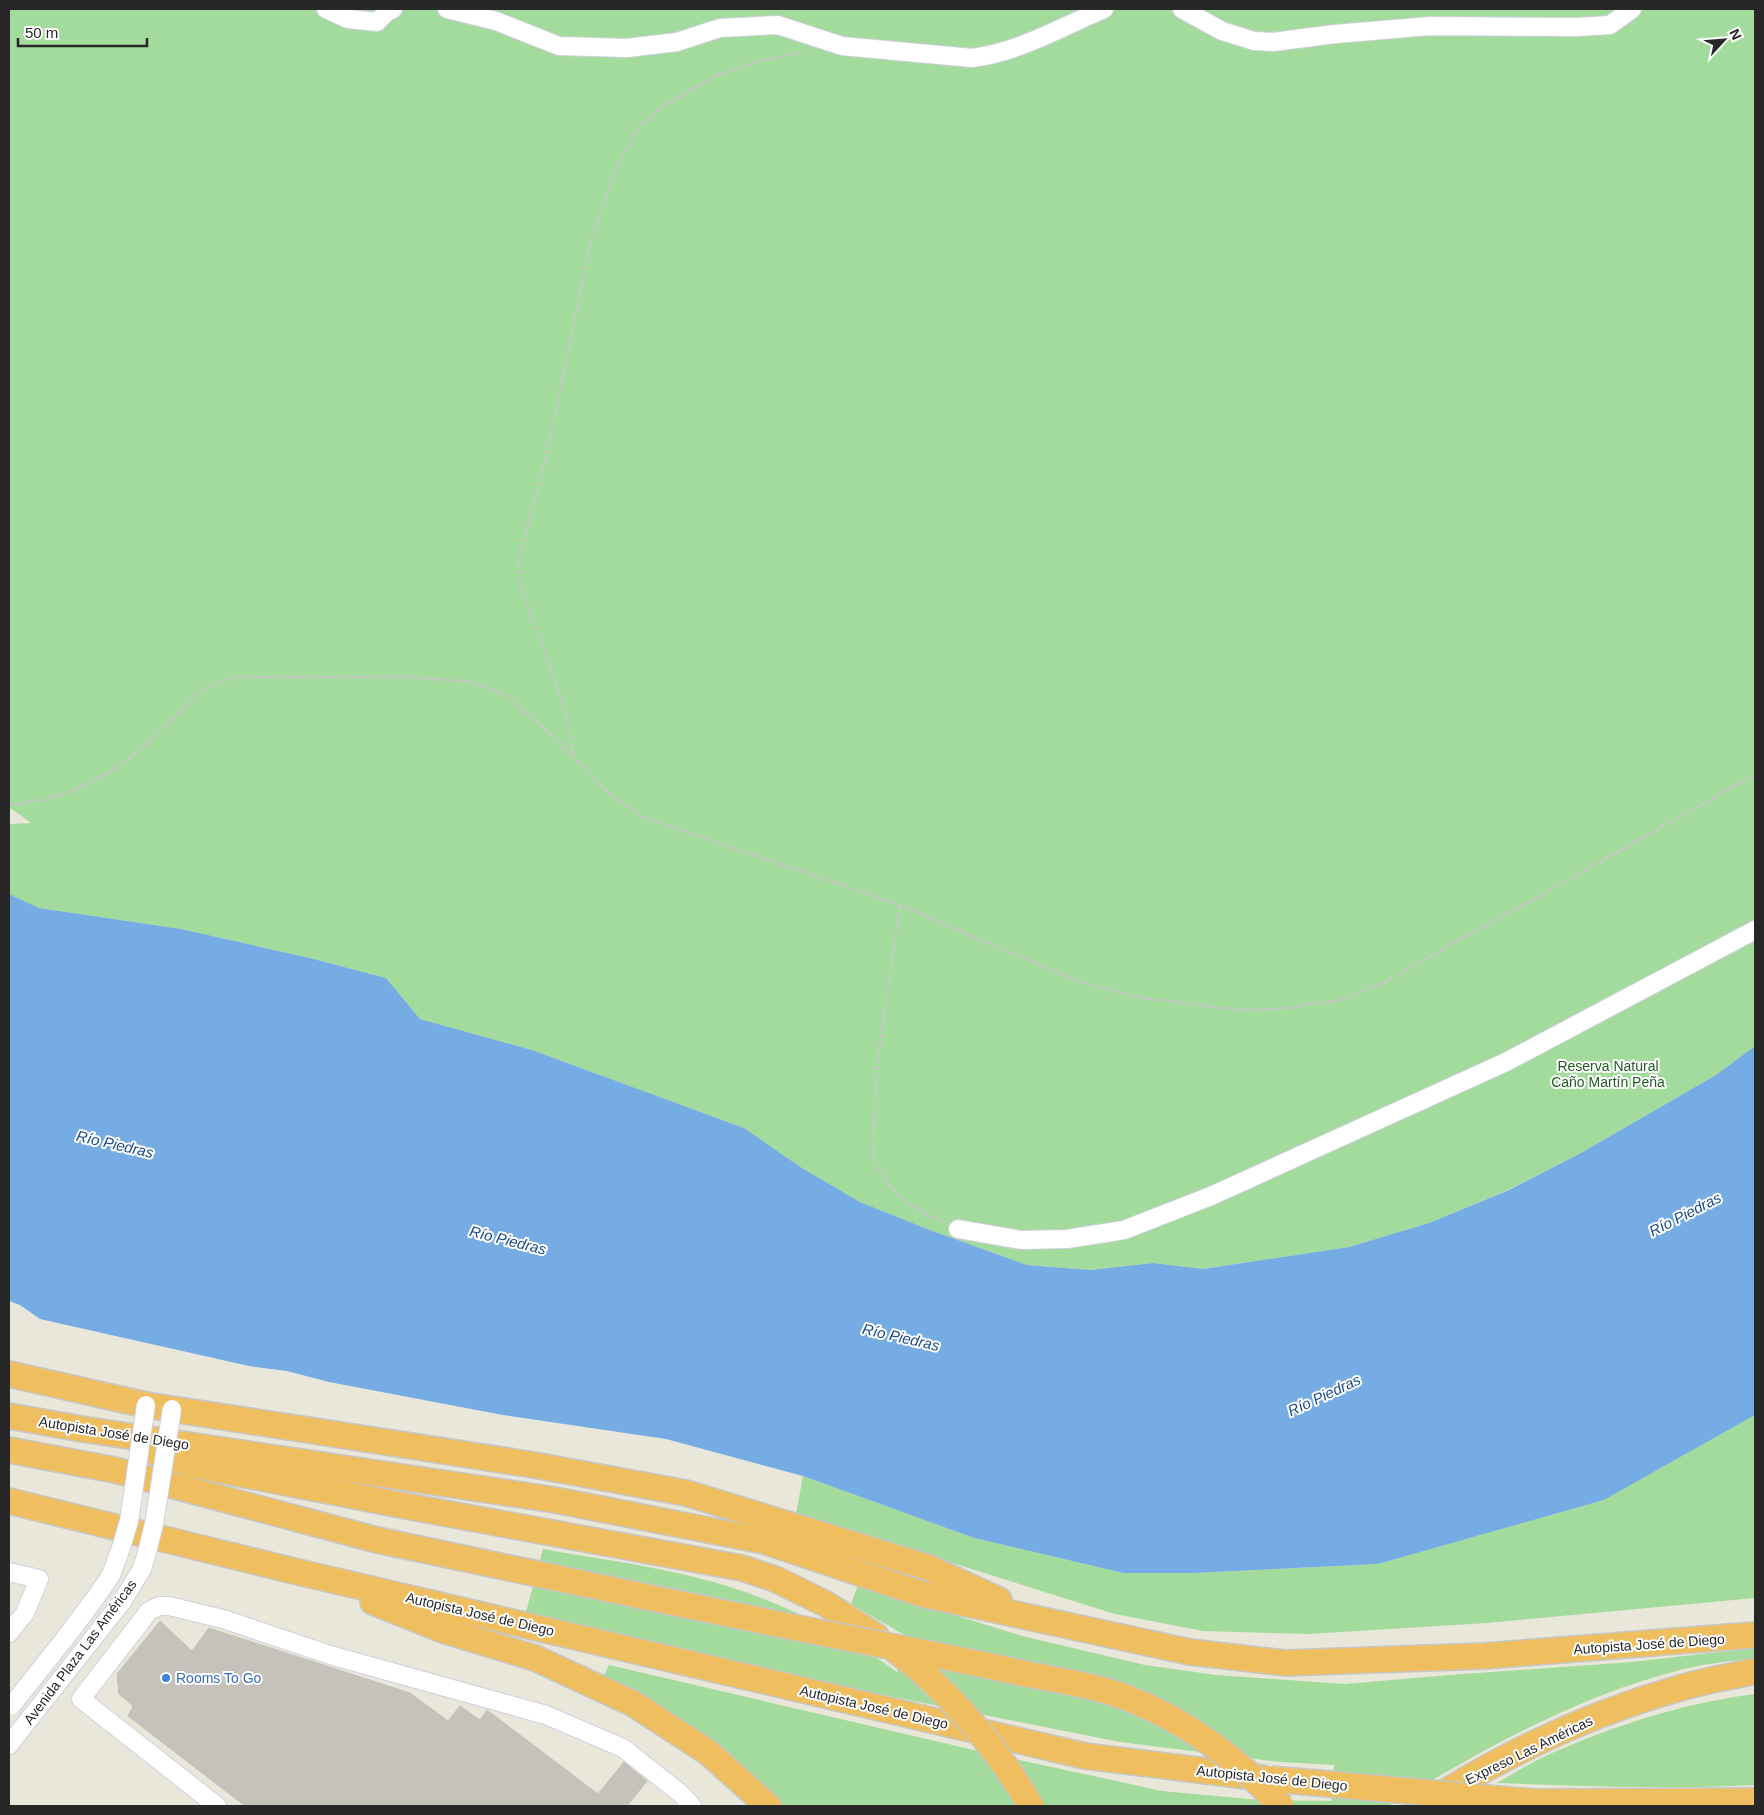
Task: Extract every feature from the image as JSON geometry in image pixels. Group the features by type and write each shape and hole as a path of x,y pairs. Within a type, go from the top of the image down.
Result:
{"highway":[{"path":"9,1374 146,1405 534,1465 686,1493 926,1567 1047,1622"},
{"name":"Autopista José de Diego","path":"9,1416 82,1429 554,1500 764,1541 922,1594 1190,1652 1285,1663 1484,1656 1755,1636"},
{"path":"82,1429 194,1464 416,1508 742,1568 775,1578 826,1604 876,1636 925,1674 993,1750 1020,1788 1030,1806"},
{"path":"9,1450 115,1470 378,1540 702,1610 1005,1669 1076,1684 1124,1697 1166,1715 1196,1733 1260,1785 1281,1806"},
{"name":"Autopista José de Diego","path":"9,1501 294,1571 1085,1756 1271,1779 1535,1802 1755,1801"},
{"path":"294,1571 442,1630 535,1658 634,1704 709,1753 768,1806"},
{"name":"Expreso Las Américas","path":"1423,1806 1457,1785 1570,1727 1678,1688 1755,1671"}],"street":[{"path":"326,9 348,19 377,22 393,9"},
{"path":"447,9 496,21 559,46 627,48 677,42 720,28 778,25 842,46 972,58 992,55 1025,44 1104,9"},
{"path":"1182,9 1222,31 1254,41 1273,42 1335,34 1430,26 1578,27 1610,25 1632,9"},
{"path":"958,1228 1021,1240 1067,1239 1124,1230 1211,1196 1506,1062 1755,930"},
{"name":"Avenida Plaza Las Américas","path":"10,1707 66,1637 111,1575 129,1521 146,1405"},
{"name":"Avenida Plaza Las Américas","path":"9,1745 121,1603 142,1569 154,1524 172,1409"},
{"path":"9,1572 39,1580 24,1613 9,1633"},
{"path":"217,1806 81,1699 150,1611 159,1606 169,1606 223,1619 330,1655 546,1714 623,1748 681,1794 692,1806"}],"path":[{"path":"574,755 566,712 520,583 519,559 547,454 592,236 619,162 640,125 665,105 713,77 759,60 805,52"},
{"path":"9,804 26,804 78,788 104,775 125,762 205,689 232,677 412,677 473,682 508,696 574,755 604,789 644,817 900,905 1077,981 1138,997 1238,1010 1280,1009 1316,1005 1341,1000 1385,982 1755,775"},
{"path":"900,905 878,1060 872,1155 893,1189 916,1209 958,1228"}],"green space":[{"name":"Reserva Natural Caño Martín Peña","path":"9,9 1755,9 1755,1046 1716,1075 1581,1153 1508,1190 1429,1223 1349,1247 1203,1269 1153,1263 1091,1270 1027,1265 860,1202 802,1168 744,1128 532,1050 420,1019 386,978 310,958 181,929 39,908 9,894 9,824 31,823 9,807"},
{"path":"1755,1415 1755,1598 1487,1623 1309,1634 1203,1631 1115,1614 796,1514 803,1476 974,1538 1123,1573 1195,1573 1378,1564 1604,1500"},
{"path":"543,1549 660,1569 736,1589 764,1599 819,1624 897,1672 920,1644 851,1604 858,1585 1022,1636 1145,1665 1216,1675 1345,1684 1632,1662 1755,1648 1755,1658 1684,1669 1644,1680 1605,1694 1568,1709 1494,1745 1388,1806 780,1806 731,1757 679,1717 604,1675 609,1665 974,1750 1162,1791 1259,1800 1332,1801 1334,1765 1280,1762 1120,1742 829,1684 526,1612"},
{"path":"1755,1694 1755,1785 1658,1787 1497,1783 1530,1764 1575,1743 1651,1716 1703,1703"}],"water":[{"name":"Río Piedras","path":"9,894 39,908 181,929 310,958 386,978 420,1019 532,1050 744,1128 802,1168 860,1202 1027,1265 1091,1270 1153,1263 1203,1269 1349,1247 1429,1223 1509,1190 1581,1153 1716,1075 1755,1046 1755,1415 1604,1500 1378,1564 1195,1573 1123,1573 974,1538 803,1476 666,1439 503,1415 329,1382 287,1371 249,1366 40,1319 20,1305 9,1301"}],"building":[{"path":"160,1621 192,1651 209,1628 410,1693 448,1721 460,1706 480,1720 487,1710 598,1794 624,1762 647,1781 627,1806 245,1806 128,1716 133,1706 119,1694 117,1674"}],"place":[{"name":"Rooms To Go","path":"166,1678"}]}
